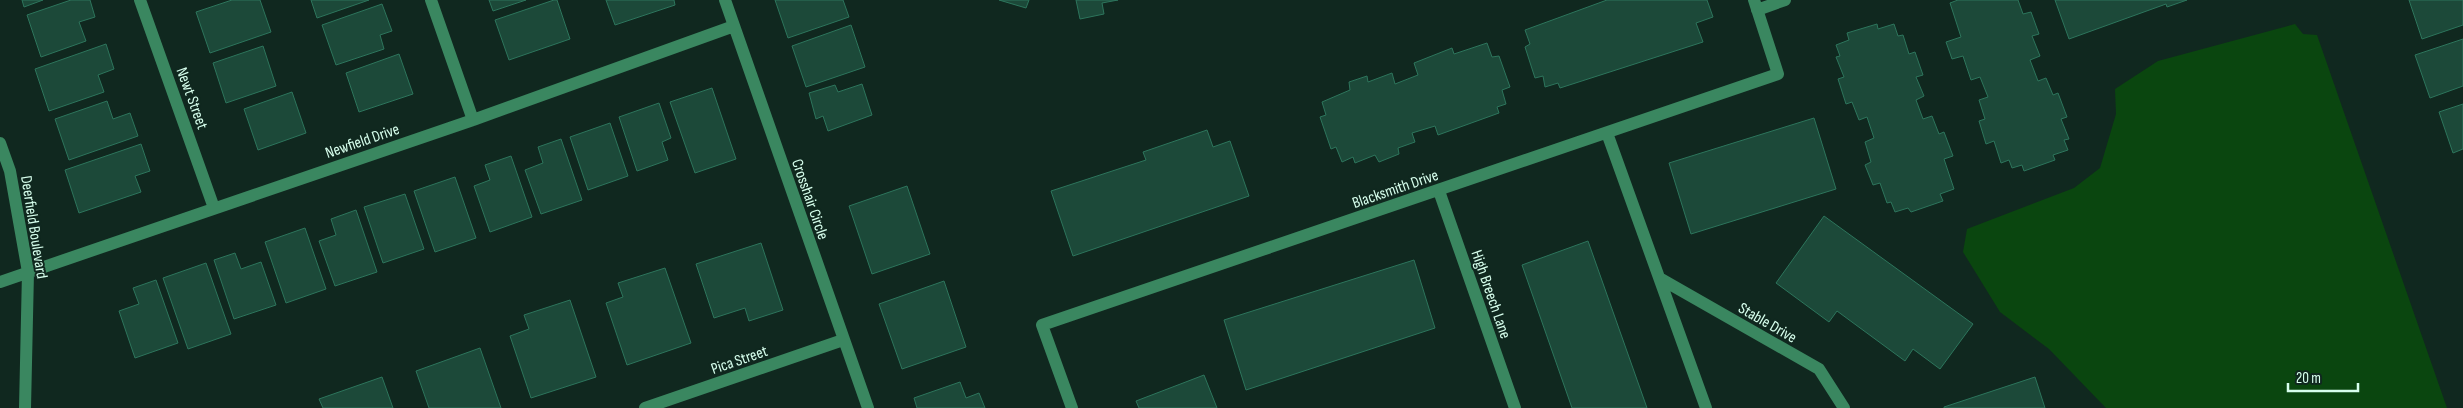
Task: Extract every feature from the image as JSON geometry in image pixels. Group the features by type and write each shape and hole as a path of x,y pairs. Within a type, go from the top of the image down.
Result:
{"street":[{"name":"Newt Street","path":"140,0 214,208"},
{"path":"431,0 473,120"},
{"name":"Crosshair Circle","path":"725,0 868,408"},
{"name":"Blacksmith Drive","path":"1072,408 1042,325 1778,74 1755,5 1786,0"},
{"name":"Newfield Drive","path":"0,282 473,120 734,26"},
{"path":"1607,133 1706,408"},
{"name":"Deerfield Boulevard","path":"0,142 10,171 28,272 25,408"},
{"name":"High Breech Lane","path":"1439,191 1515,408"},
{"name":"Stable Drive","path":"1661,279 1819,369 1844,408"},
{"name":"Pica Street","path":"645,408 843,340"}],"shaded area":[{"path":"2295,24 2303,34 2317,35 2447,408 2106,408 2049,349 2000,312 1963,252 1967,229 2074,188 2100,168 2116,114 2115,89 2158,61"}],"building":[{"path":"22,0 43,0 24,7"},
{"path":"71,0 90,0 95,17 79,22 86,41 41,57 27,15"},
{"path":"232,0 260,0 271,32 210,53 196,12"},
{"path":"311,0 369,0 317,18"},
{"path":"489,0 526,0 493,11"},
{"path":"557,0 570,39 509,60 495,20"},
{"path":"606,0 674,0 675,5 615,25"},
{"path":"775,0 843,0 849,17 788,38"},
{"path":"999,0 1029,0 1026,8"},
{"path":"1076,0 1118,0 1102,3 1104,14 1080,19"},
{"path":"1607,0 1707,0 1713,17 1696,23 1703,42 1560,88 1558,83 1545,87 1543,76 1535,78 1525,47 1530,44 1525,30"},
{"path":"1958,0 2018,0 2023,14 2031,12 2039,34 2032,36 2040,56 2030,60 2038,81 2046,78 2053,95 2058,93 2067,117 2061,119 2069,139 2064,140 2068,150 2053,155 2055,160 2024,171 2022,165 2012,168 2009,160 2001,163 1994,141 1986,144 1979,121 1985,119 1979,100 1988,97 1980,77 1971,80 1963,56 1952,59 1946,42 1961,37 1950,3"},
{"path":"2055,0 2187,0 2167,7 2166,4 2069,39"},
{"path":"2409,0 2463,0 2463,25 2422,39"},
{"path":"382,4 392,31 380,35 384,49 336,65 322,25"},
{"path":"1877,24 1878,29 1894,24 1898,36 1903,35 1909,54 1915,52 1923,75 1916,77 1924,96 1916,100 1923,119 1932,116 1939,134 1944,132 1953,156 1944,159 1954,189 1940,194 1943,201 1911,212 1908,208 1895,212 1891,202 1887,203 1880,183 1873,185 1865,165 1871,162 1865,142 1874,138 1867,117 1859,120 1852,102 1846,104 1838,79 1844,77 1836,57 1840,56 1836,45 1849,40 1847,33"},
{"path":"851,25 865,67 806,87 792,46"},
{"path":"2463,39 2463,86 2430,98 2415,55"},
{"path":"1487,43 1492,57 1499,56 1510,87 1502,90 1506,104 1497,107 1499,113 1438,135 1435,126 1412,133 1415,142 1398,148 1399,154 1379,162 1375,155 1355,163 1353,157 1342,162 1336,147 1331,149 1320,117 1326,115 1322,102 1350,90 1349,82 1367,76 1368,82 1392,73 1395,84 1418,75 1414,63 1452,48 1454,54"},
{"path":"106,44 114,69 98,75 104,92 49,111 35,69"},
{"path":"263,46 276,86 226,103 213,63"},
{"path":"399,54 413,94 359,112 346,73"},
{"path":"862,84 872,115 828,131 823,116 816,119 809,93 835,85 838,92"},
{"path":"712,88 736,159 695,173 670,102"},
{"path":"292,92 306,133 258,150 244,109"},
{"path":"107,101 113,119 130,113 138,136 69,160 55,119"},
{"path":"659,103 671,138 662,142 668,160 637,171 619,117"},
{"path":"2463,104 2463,149 2453,153 2439,112"},
{"path":"1814,118 1836,189 1691,234 1669,163"},
{"path":"610,123 628,176 588,190 570,137"},
{"path":"1207,130 1213,147 1230,141 1249,196 1073,256 1051,191 1146,160 1143,152"},
{"path":"561,139 582,200 541,214 525,170 543,163 538,147"},
{"path":"141,144 150,171 135,176 141,192 79,213 65,170"},
{"path":"511,156 532,217 490,232 474,186 490,180 485,165"},
{"path":"455,177 476,238 435,252 414,191"},
{"path":"907,186 930,254 872,274 849,206"},
{"path":"405,194 424,249 383,263 364,207"},
{"path":"356,210 377,272 335,286 319,241 336,235 331,219"},
{"path":"1824,216 1973,324 1940,369 1913,349 1905,361 1837,311 1829,322 1776,283"},
{"path":"305,228 326,289 286,303 265,242"},
{"path":"1588,241 1647,408 1572,408 1522,265"},
{"path":"761,243 783,310 749,321 745,308 714,318 696,264"},
{"path":"235,253 241,269 261,262 276,305 234,319 214,260"},
{"path":"1414,260 1435,328 1246,390 1224,320"},
{"path":"206,263 231,334 188,349 163,278"},
{"path":"665,268 691,343 627,365 606,303 623,297 618,283"},
{"path":"156,280 178,343 135,358 119,311 139,304 133,288"},
{"path":"944,281 966,347 902,369 879,304"},
{"path":"570,300 596,377 531,398 510,336 529,329 524,315"},
{"path":"480,348 501,408 429,408 416,371"},
{"path":"1204,375 1217,408 1139,408 1136,401"},
{"path":"382,377 393,408 323,408 319,399"},
{"path":"2035,377 2045,408 1944,408 1944,407"},
{"path":"960,382 966,398 979,393 985,408 917,408 914,398"}]}
